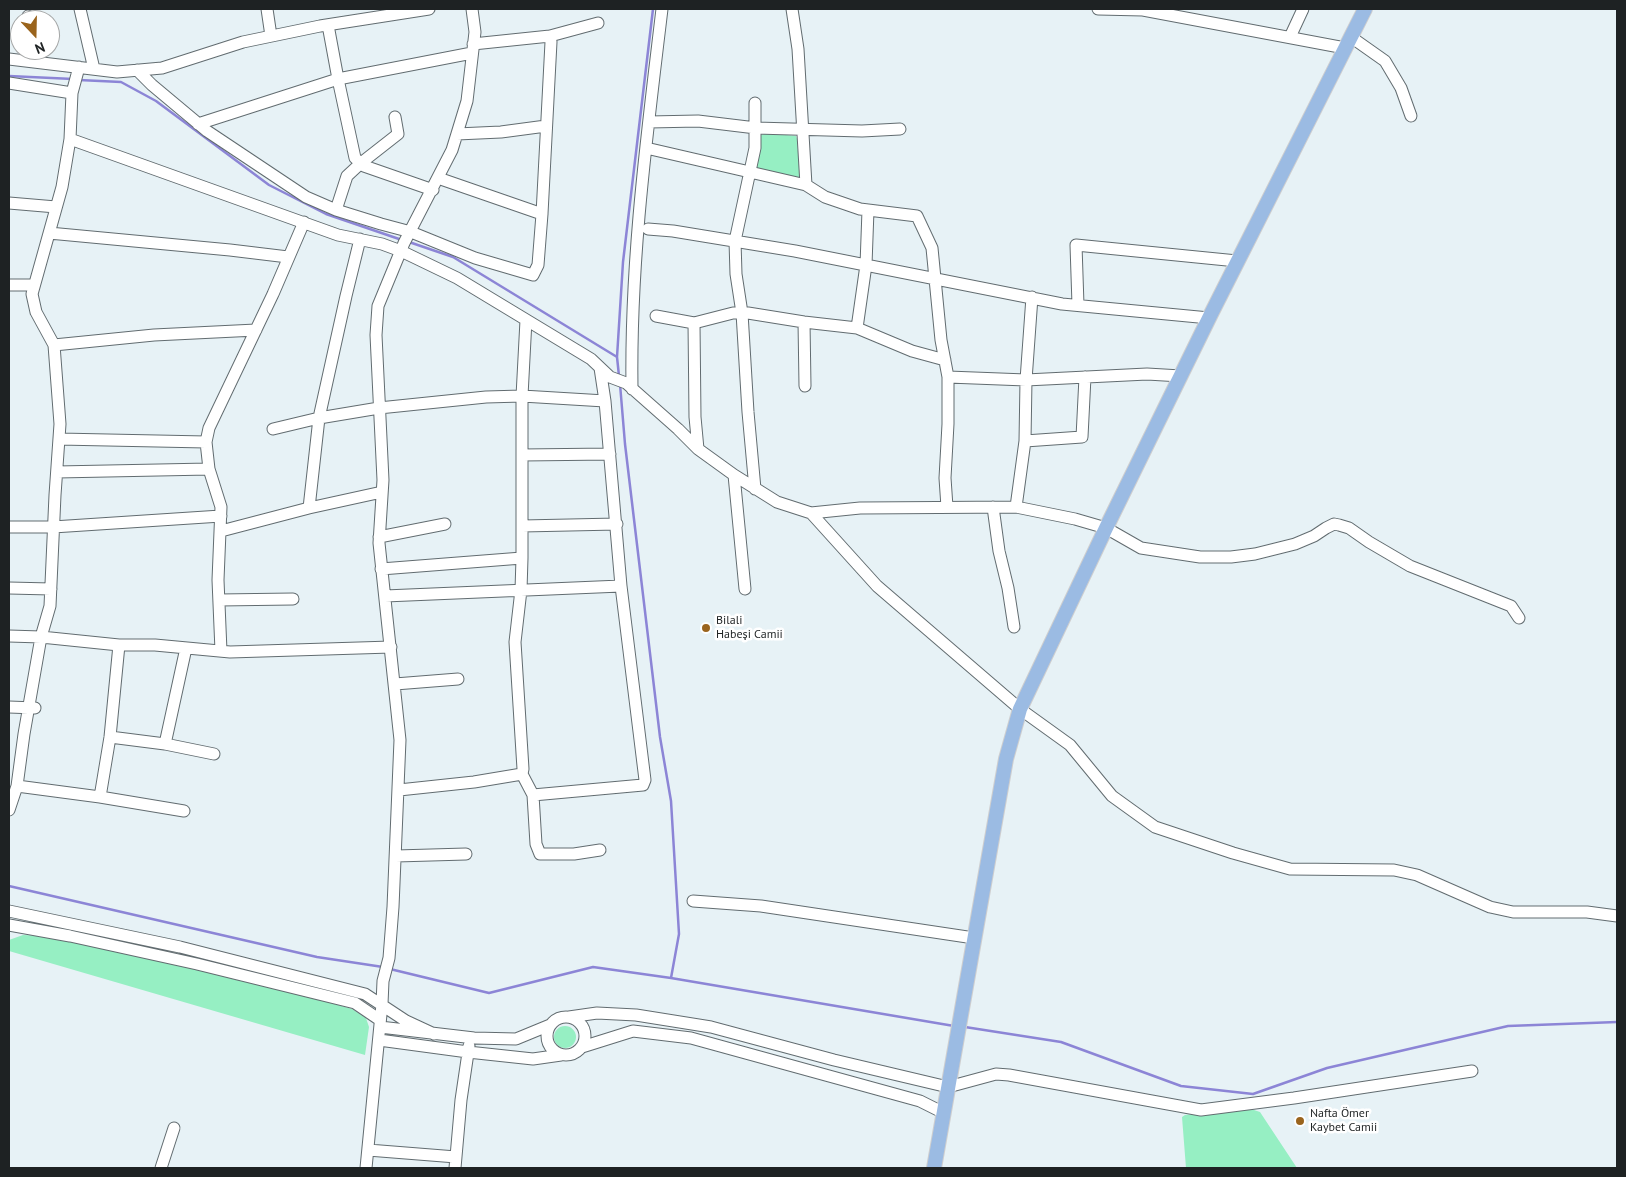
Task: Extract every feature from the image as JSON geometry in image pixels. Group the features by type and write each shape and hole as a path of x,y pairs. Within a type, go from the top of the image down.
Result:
{"main road":[{"path":"934,1168 1006,759 1020,709 1209,318 1365,9"}],"street":[{"path":"80,9 94,69"},
{"path":"267,9 271,36"},
{"path":"37,60 78,68 117,72 162,68 243,42 328,25 428,9"},
{"path":"366,1168 383,981 389,958 396,856 400,740 379,536 383,480 376,334 378,306 406,241 452,150 467,101 474,32 472,9"},
{"path":"629,386 636,243 662,9"},
{"path":"792,9 798,49 806,186"},
{"path":"1098,9 1143,10 1238,29 1290,37 1348,42 1385,61 1401,88 1411,116"},
{"path":"1199,20 1204,9"},
{"path":"1290,37 1303,9"},
{"path":"198,124 338,79 473,49 550,36 598,23"},
{"path":"328,25 355,158 364,166 432,190"},
{"path":"70,139 338,235 382,244 406,241 533,275 538,265 542,214 550,36"},
{"path":"9,810 17,786 41,637 50,606 60,424 54,345 36,312 32,294 62,187 70,139 73,90 78,68"},
{"path":"137,70 198,124 306,197 336,210 381,224 457,278 590,359 610,377 629,386 678,428 698,449 754,489 777,502 811,513 860,508 1016,507 1075,519 1106,528 1141,548 1200,557 1255,554 1295,544 1314,536 1334,524 1349,528 1410,566 1510,606 1519,618"},
{"path":"9,83 73,90"},
{"path":"754,489 742,313 736,274 735,241 751,174 755,148 755,103"},
{"path":"336,210 347,176 398,134 395,117"},
{"path":"648,122 698,121 756,128 862,131 900,129"},
{"path":"457,134 501,132 546,126"},
{"path":"646,148 806,186 825,197 860,209 918,216 932,248 941,340 948,377 945,478 947,507"},
{"path":"438,178 542,214"},
{"path":"9,203 56,208"},
{"path":"857,328 866,265 868,210"},
{"path":"221,651 218,580 221,507 209,469 206,442 209,428 256,330 304,222"},
{"path":"648,229 735,241 1062,304 1209,318"},
{"path":"50,233 288,257"},
{"path":"310,508 319,418 360,239"},
{"path":"1078,305 1076,245 1151,251 1237,262"},
{"path":"9,285 34,286"},
{"path":"1016,507 1025,441 1026,380 1032,297"},
{"path":"656,316 694,323 742,313 857,328 912,351 945,360"},
{"path":"526,320 522,396 521,590 515,642 522,774 533,795 536,844 540,854 574,854 600,850"},
{"path":"804,322 805,386"},
{"path":"694,323 698,449"},
{"path":"54,345 154,335 256,330"},
{"path":"533,795 643,785 645,780 621,586 617,524 600,368"},
{"path":"948,377 1026,380 1146,374 1181,376"},
{"path":"1025,441 1082,436 1085,377"},
{"path":"273,429 319,418 379,408 486,397 522,396 605,401"},
{"path":"59,439 206,442"},
{"path":"522,455 610,454"},
{"path":"56,472 209,469"},
{"path":"734,475 745,588"},
{"path":"221,531 382,492"},
{"path":"993,507 999,551 1008,588 1014,626"},
{"path":"811,513 877,586 1020,709 1070,745 1112,796 1155,827 1233,853 1290,869 1394,870 1417,875 1490,907 1513,912 1587,912 1617,916"},
{"path":"9,527 53,527 221,516"},
{"path":"379,536 445,524"},
{"path":"522,526 617,524"},
{"path":"382,569 522,558"},
{"path":"385,596 621,586"},
{"path":"9,588 50,589"},
{"path":"219,600 293,598"},
{"path":"9,636 221,651 391,647"},
{"path":"100,797 110,737 119,645"},
{"path":"165,744 186,648"},
{"path":"395,684 458,679"},
{"path":"9,708 31,708"},
{"path":"110,737 165,744 214,754"},
{"path":"398,790 474,782 522,774"},
{"path":"17,786 184,811"},
{"path":"396,856 466,854"},
{"path":"693,901 760,906 974,938"},
{"path":"9,911 189,950 365,994 406,1021 434,1034"},
{"path":"9,925 70,936 197,964 355,1003 380,1024 434,1034 470,1038 516,1039 550,1025 558,1018 596,1013 636,1015 711,1027 834,1060 948,1087 996,1074 1009,1075 1202,1110 1472,1071"},
{"path":"378,1040 533,1059 571,1055 576,1053 582,1046 585,1037 583,1027 575,1019 569,1017"},
{"path":"550,1025 546,1035 548,1046 561,1055"},
{"path":"582,1046 633,1031 691,1038 920,1101 944,1113"},
{"path":"368,1150 456,1162 461,1100 470,1038"},
{"path":"161,1168 174,1128"}],"green space":[{"path":"767,133 796,136 800,177 796,180 756,171 759,136"},
{"path":"23,935 46,936 262,983 352,1009 366,1018 369,1027 365,1055 9,951 9,940"},
{"path":"565,1026 573,1029 576,1037 573,1045 565,1048 557,1045 554,1037 557,1029"},
{"path":"1248,1108 1260,1112 1297,1168 1186,1168 1182,1117 1185,1115"}],"waterway":[{"path":"619,376 617,357 623,262 653,9"},
{"path":"9,76 73,79"},
{"path":"79,80 121,82 156,101 269,185 326,214 402,240"},
{"path":"409,242 453,257 617,357"},
{"path":"620,384 625,444 660,737 671,801 679,934 671,978"},
{"path":"9,886 317,957 383,967"},
{"path":"390,969 489,993 593,967 671,978 954,1026"},
{"path":"965,1027 1061,1042 1181,1086 1253,1094 1327,1068 1508,1026 1617,1022"}],"place":[{"name":"Bilali Habeşi Camii","path":"706,628"},
{"name":"Nafta Ömer Kaybet Camii","path":"1300,1121"}]}
